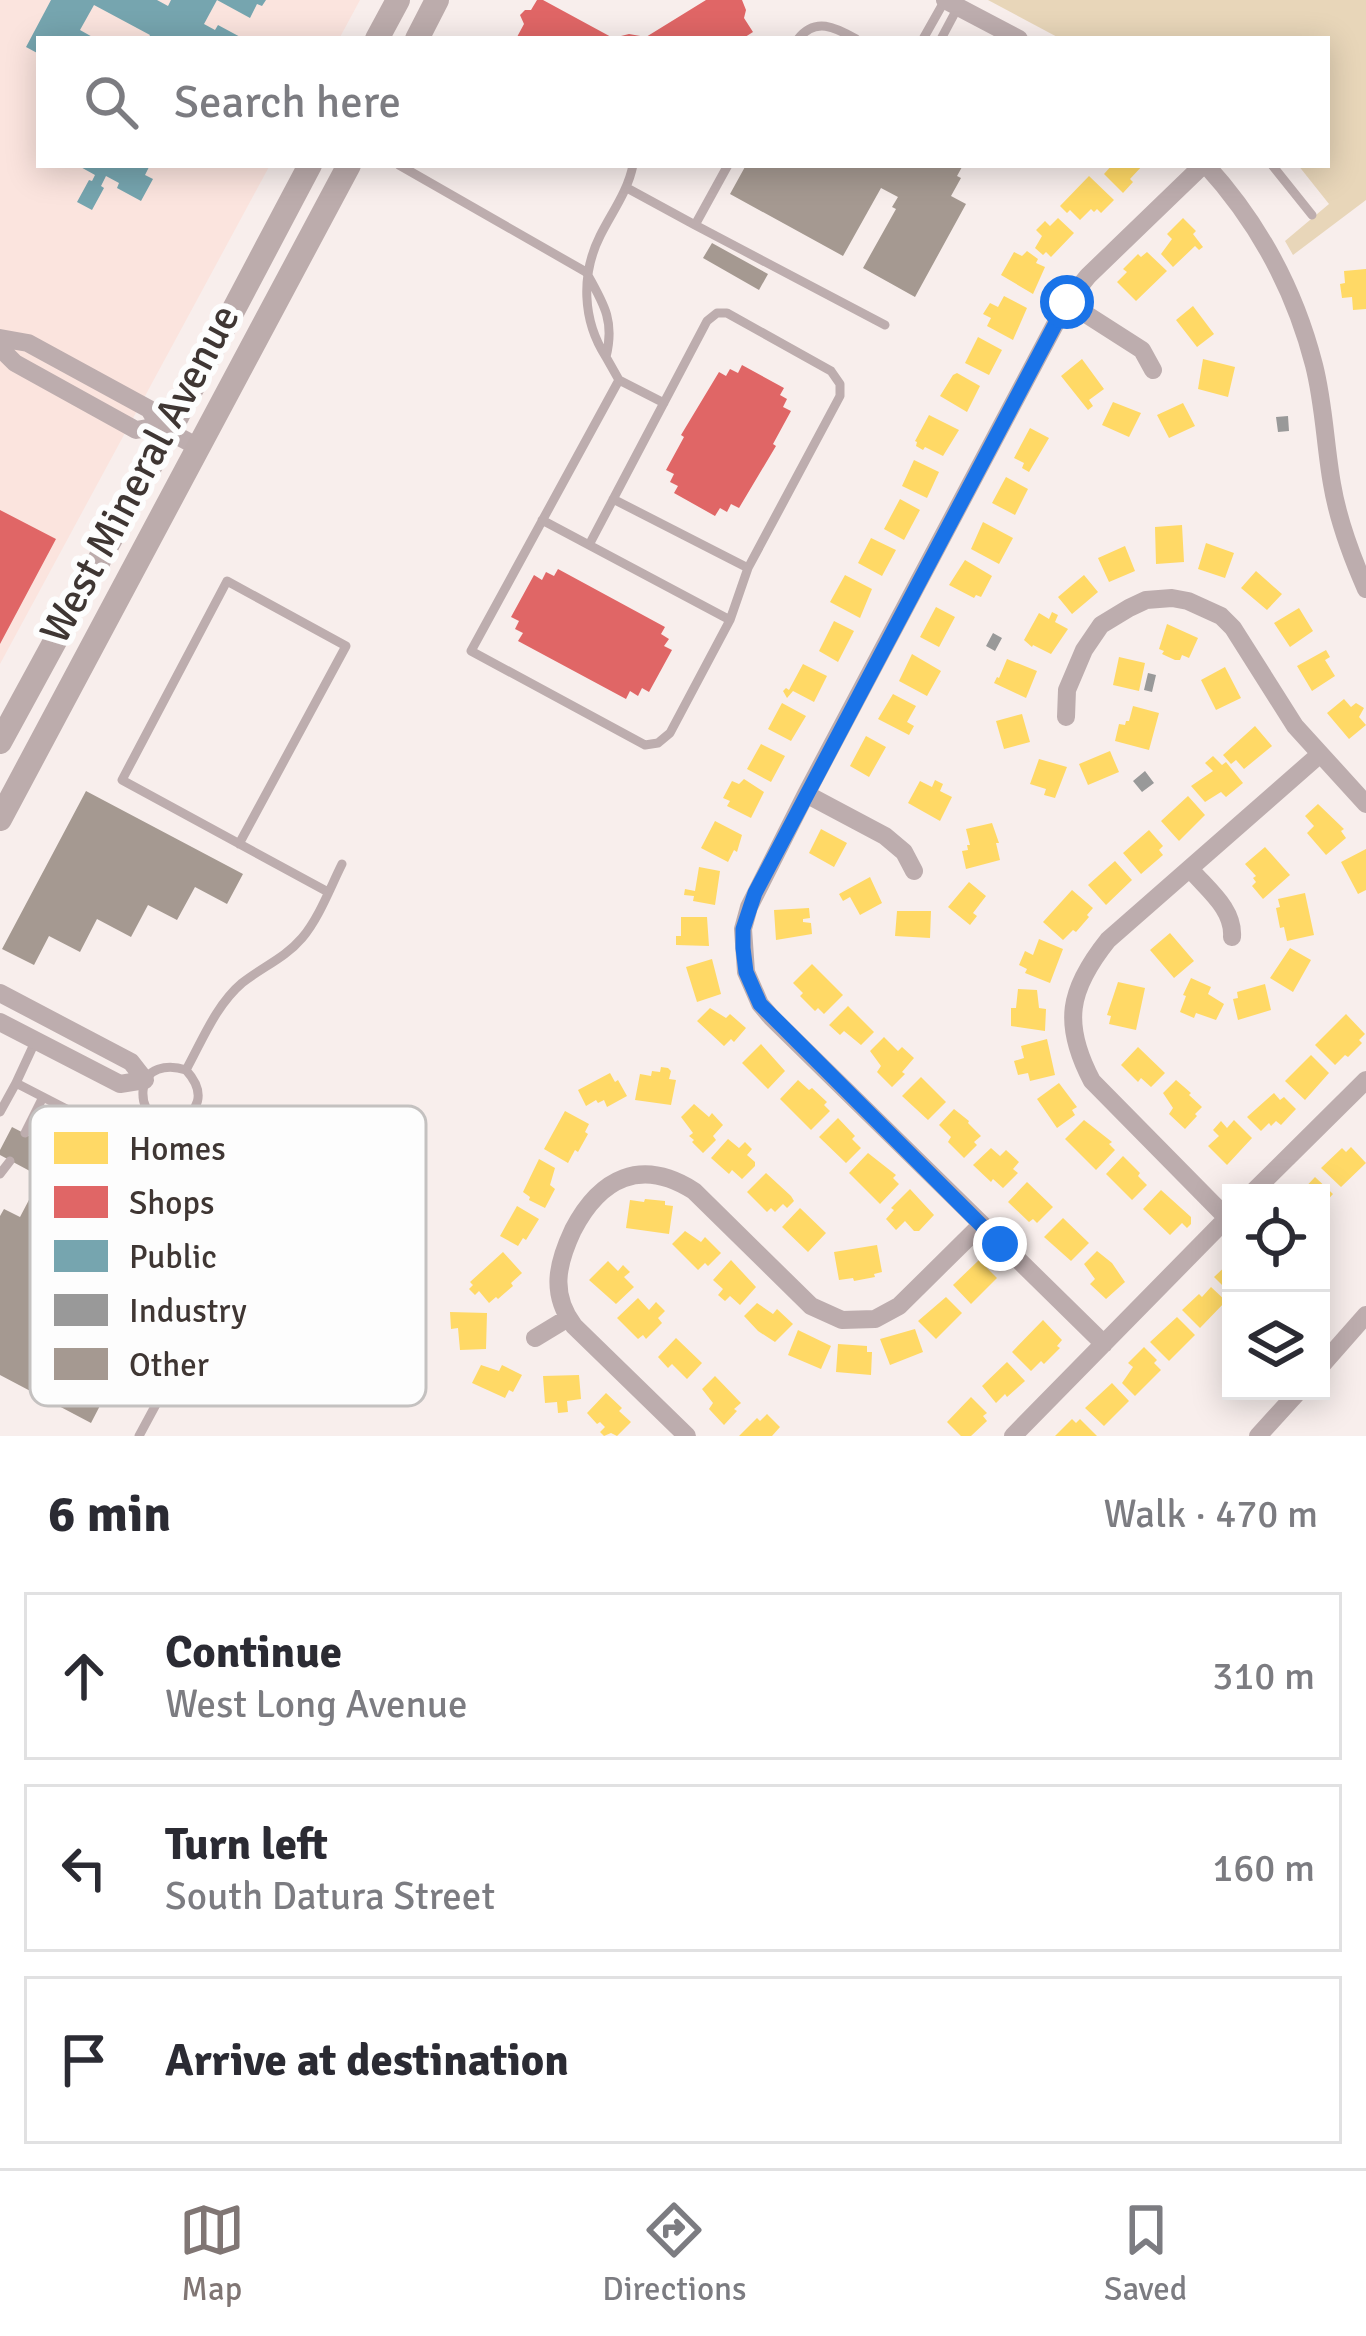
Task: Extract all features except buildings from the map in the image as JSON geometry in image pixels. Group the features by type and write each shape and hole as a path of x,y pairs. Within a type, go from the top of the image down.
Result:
{"main road":[{"path":"379,36 398,0"},
{"path":"418,36 437,0"},
{"name":"West Mineral Avenue","path":"0,742 164,429 308,168"},
{"name":"West Mineral Avenue","path":"0,819 347,168"}],"street":[{"path":"951,3 1013,36"},
{"path":"1104,1344 771,1017 752,987 744,960 743,929 749,907 806,794 1067,302 1088,276 1207,168"},
{"path":"1210,168 1258,232 1300,320 1315,367 1337,509 1366,589"},
{"path":"1067,302 1142,350 1153,370"},
{"path":"0,338 28,343 149,409 164,429 198,447"},
{"path":"0,348 15,363 136,430 164,429"},
{"path":"1066,717 1066,690 1101,625 1146,600 1172,598 1206,608 1233,628 1279,704 1318,755 1366,804"},
{"path":"1222,1209 1092,1082 1079,1057 1073,1003 1079,984 1108,940 1318,755"},
{"path":"806,794 885,836 904,852 914,871"},
{"path":"1191,870 1228,911 1232,937"},
{"path":"0,993 131,1062 145,1080 120,1084 0,1022"},
{"path":"1261,1184 1366,1080"},
{"path":"687,1436 568,1318 558,1290 559,1262 586,1207 601,1190 636,1174 677,1180 694,1191 811,1306 829,1317 856,1322 899,1306 981,1225"},
{"path":"1013,1436 1222,1223"},
{"path":"1330,1356 1366,1316"},
{"path":"535,1338 568,1318"},
{"path":"1258,1436 1291,1400"}],"lane":[{"path":"925,36 951,3"},
{"path":"942,36 951,3"},
{"path":"800,36 812,26 824,25 849,36"},
{"path":"404,168 586,272 612,332 606,357"},
{"path":"632,168 586,272 588,311 596,342 619,380 664,403"},
{"path":"695,225 726,168"},
{"path":"1274,168 1312,215"},
{"path":"627,188 885,326"},
{"path":"589,544 707,321 717,313 727,313 831,370 840,384 840,396 748,568 730,620 670,733 658,743 645,745 471,651 619,380"},
{"path":"613,499 748,568"},
{"path":"542,520 730,620"},
{"path":"239,844 346,646 227,581 122,780 239,844 328,892"},
{"path":"186,1070 237,987 286,955 307,933 342,864"},
{"path":"0,1112 36,1040"},
{"path":"146,1106 145,1080 154,1070 173,1066 186,1070 196,1081 195,1106"},
{"path":"16,1083 62,1106"},
{"path":"38,1106 43,1096"},
{"path":"25,1133 30,1123"},
{"path":"0,1174 10,1161"},
{"path":"139,1436 155,1406"}],"shaded area":[{"path":"0,0 360,0 341,36 36,36 36,168 268,168 0,664"},
{"path":"988,0 1366,0 1366,200 1293,255 1285,241 1329,204 1300,168 1330,168 1330,36 1055,36"}],"route":[{"path":"1000,1244 760,1004 746,972 743,929 755,893 806,794 1067,302"}]}
